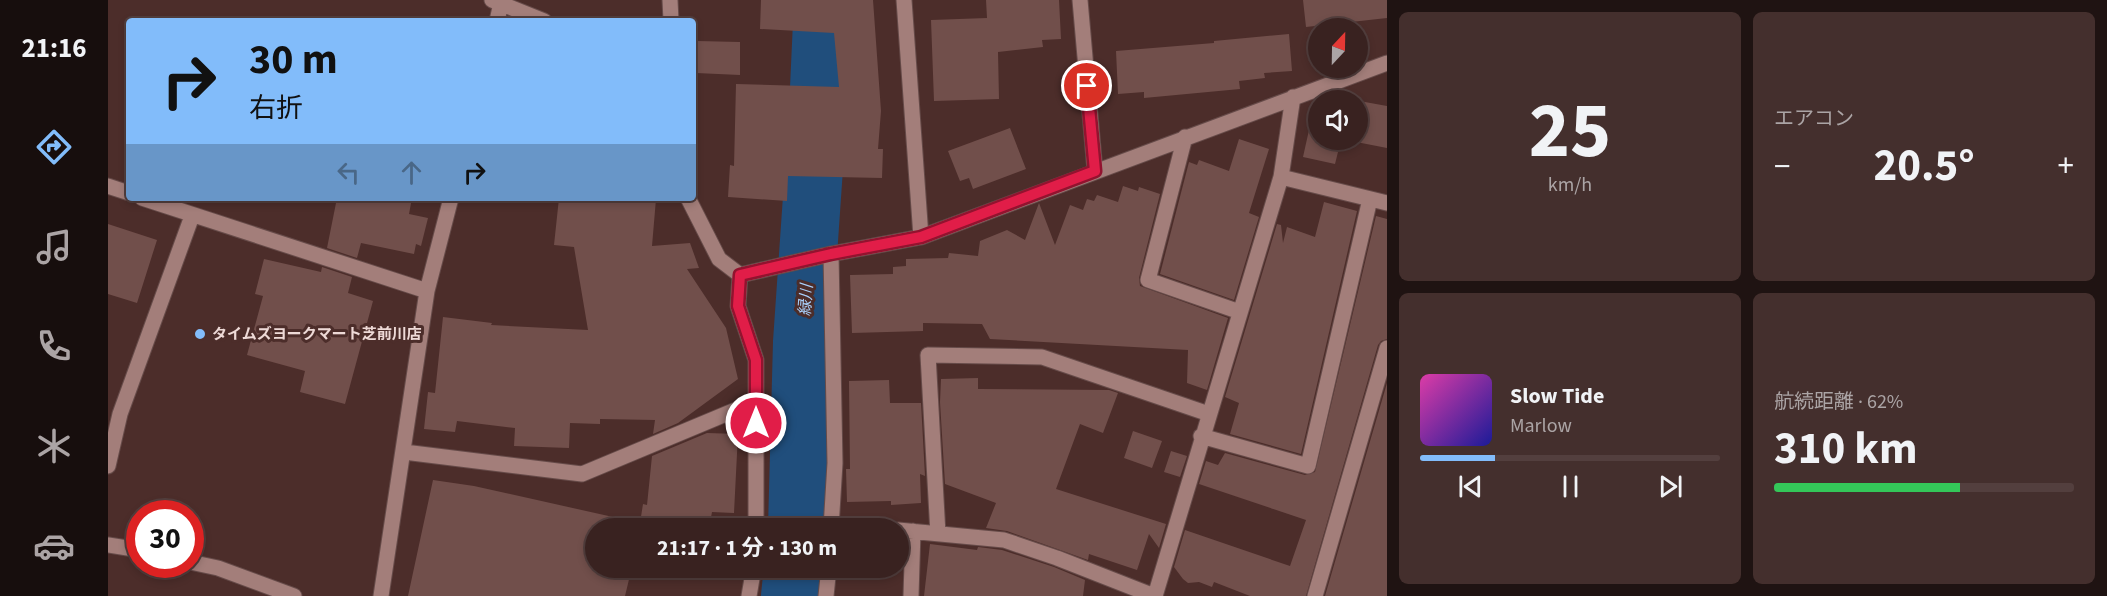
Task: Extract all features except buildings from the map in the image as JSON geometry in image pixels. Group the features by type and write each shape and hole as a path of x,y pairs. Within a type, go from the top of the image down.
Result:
{"street":[{"path":"670,0 671,18"},
{"path":"904,0 921,237"},
{"path":"1080,0 1095,171"},
{"path":"497,18 497,2 537,18"},
{"path":"740,275 921,237 1387,63"},
{"path":"909,530 1004,540 1155,596 1281,177 1293,97"},
{"path":"1185,137 1148,280 1240,312"},
{"path":"1281,177 1387,203"},
{"path":"108,186 126,192"},
{"path":"1202,436 1308,466 1370,199"},
{"path":"150,201 427,291"},
{"path":"381,596 427,291 450,201"},
{"path":"689,201 719,258 740,275"},
{"path":"108,466 120,414 192,216"},
{"path":"826,256 835,463 832,518"},
{"path":"740,275 738,306 756,360 756,518"},
{"path":"1315,596 1387,348"},
{"path":"938,534 928,356 1042,357 1209,414"},
{"path":"404,452 582,474 757,401"},
{"path":"108,545 126,548"},
{"path":"204,565 294,596"},
{"path":"909,570 911,596"},
{"path":"749,596 752,578"},
{"path":"826,596 828,578"}],"waterway":[{"name":"緑川","path":"797,518 802,342 823,0"},
{"name":"緑川","path":"790,596 792,578"}],"place":[{"name":"タイムズヨークマート芝前川店","path":"200,334"}],"route":[{"path":"756,423 756,360 738,306 740,275 831,254 921,237 1095,171 1087,86"}]}
